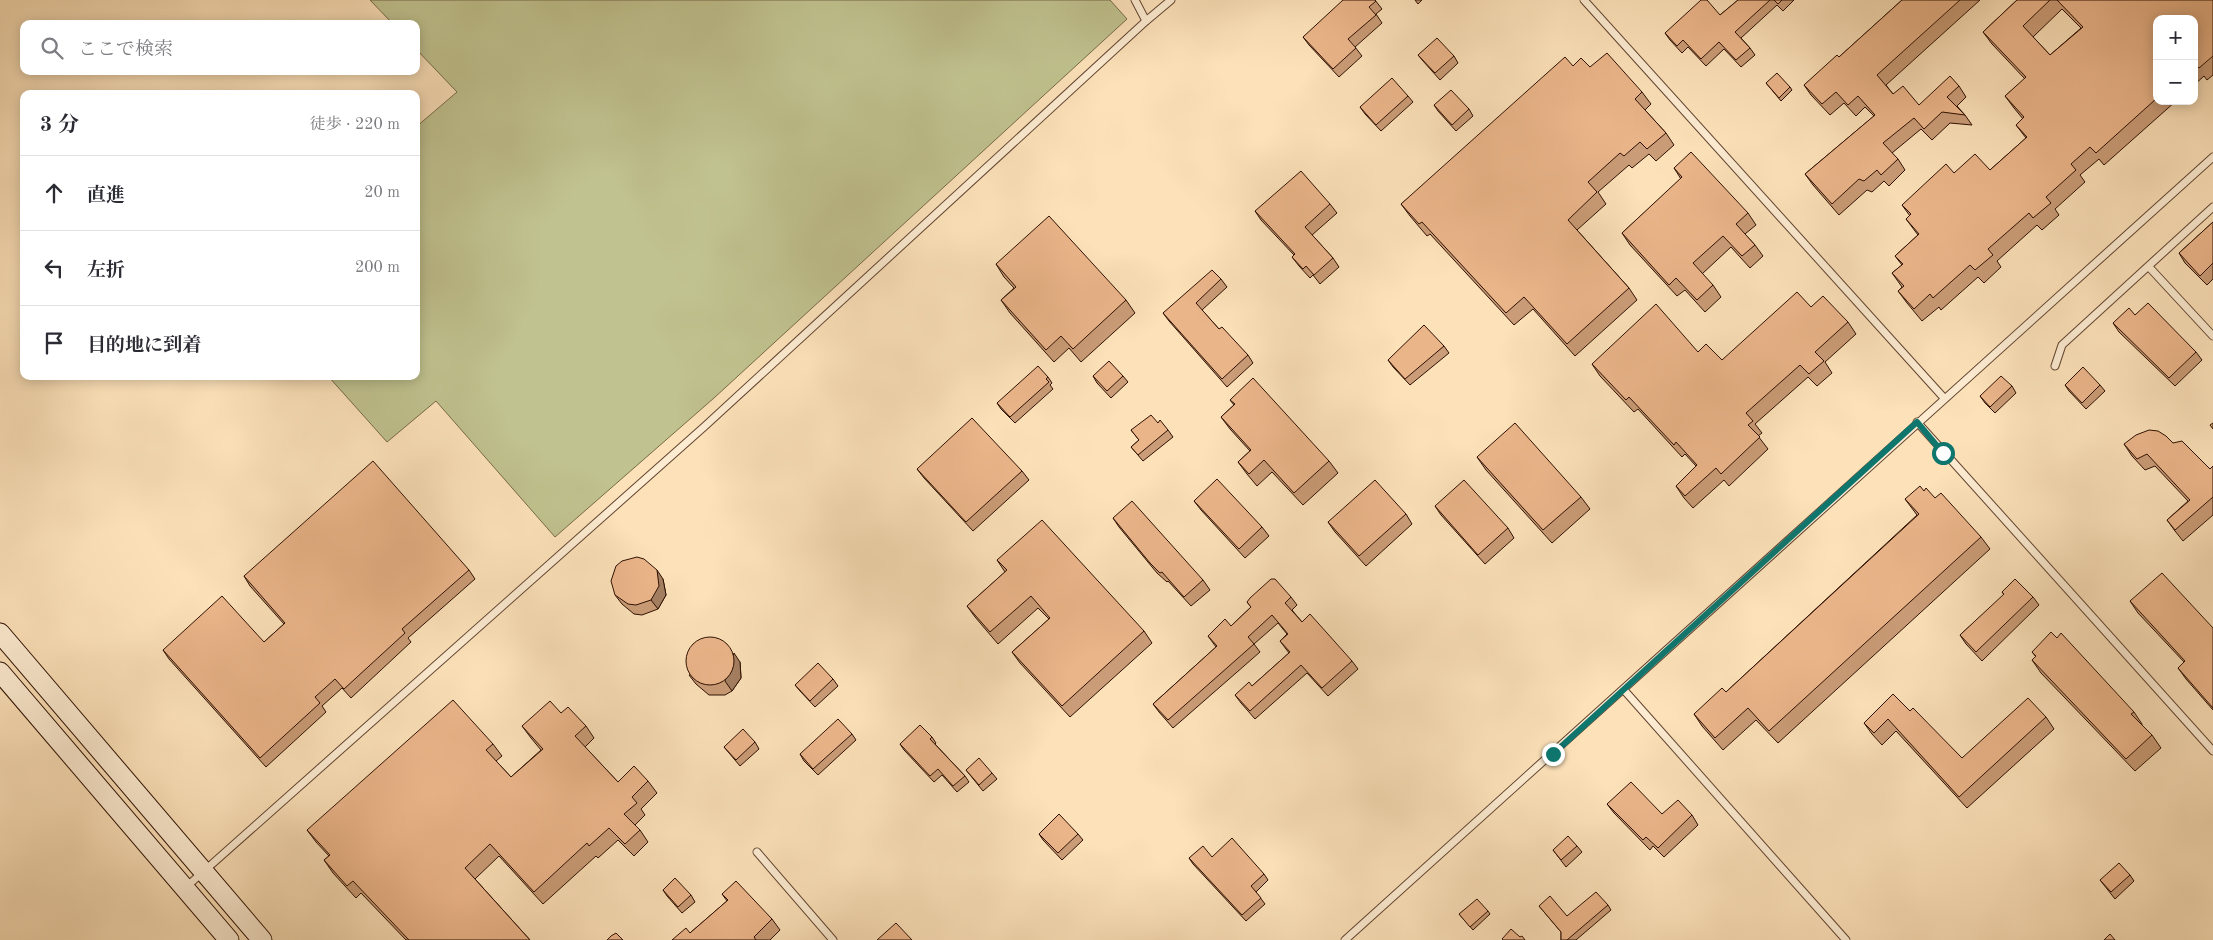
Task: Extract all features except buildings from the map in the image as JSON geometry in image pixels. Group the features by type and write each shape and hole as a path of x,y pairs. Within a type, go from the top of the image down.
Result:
{"street":[{"path":"0,633 262,940"},
{"path":"0,672 229,940"}],"lane":[{"path":"1135,0 1146,21"},
{"path":"185,888 705,426 1171,0"},
{"path":"1584,0 1944,398"},
{"path":"1345,940 2213,157"},
{"path":"2055,366 2062,345 2213,207"},
{"path":"2149,267 2213,336"},
{"path":"1917,422 2213,751"},
{"path":"1624,690 1846,940"},
{"path":"757,852 833,940"}],"green space":[{"path":"370,0 1110,0 1127,19 714,398 555,537 436,401 387,442 332,380 420,380 420,124 457,92 420,53 420,20 389,20"}],"route":[{"path":"1553,754 1917,422 1943,453"}]}
